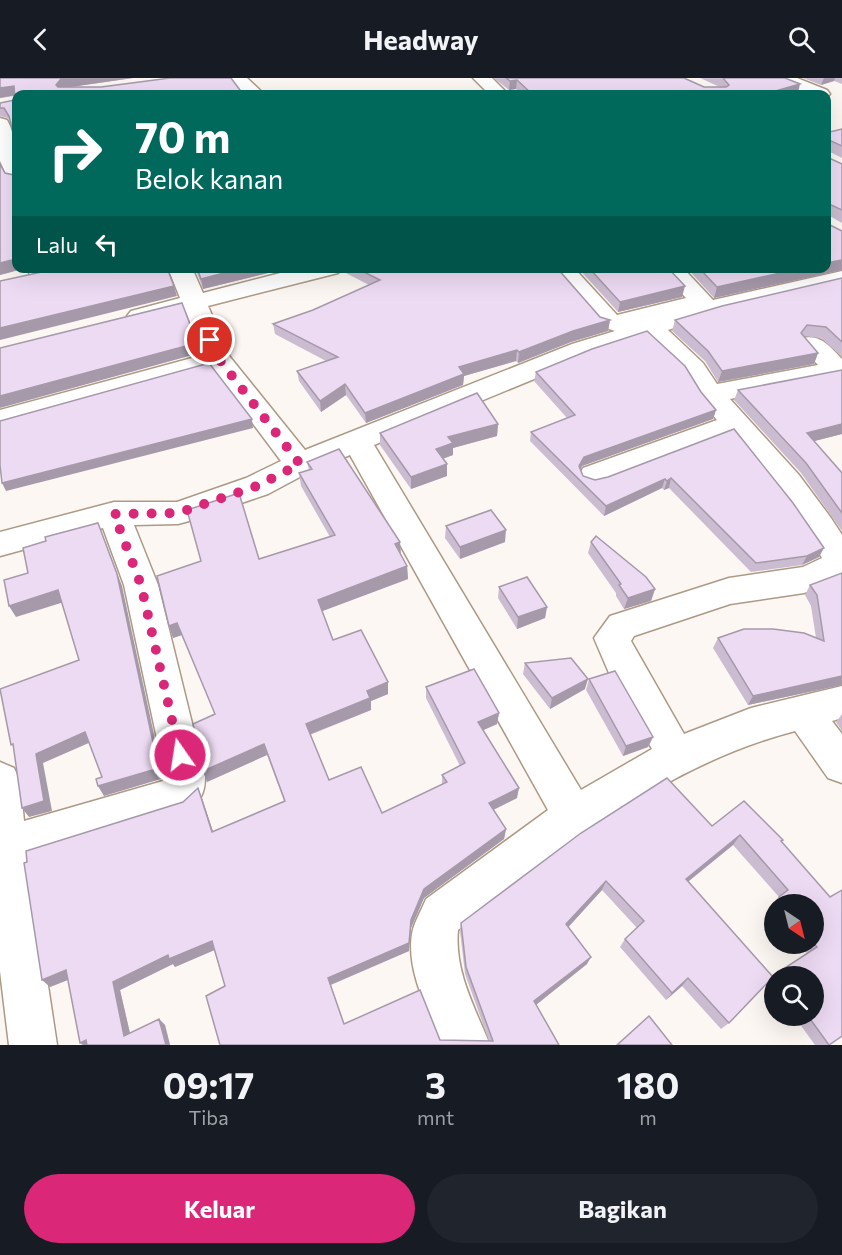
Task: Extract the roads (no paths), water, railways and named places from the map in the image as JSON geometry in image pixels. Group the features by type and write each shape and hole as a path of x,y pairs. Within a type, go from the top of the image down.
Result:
{"street":[{"path":"237,78 250,90"},
{"path":"482,78 495,90"},
{"path":"781,78 811,90"},
{"path":"6,135 12,160"},
{"path":"182,273 219,359 300,464"},
{"path":"123,320 310,273"},
{"path":"565,273 609,321 615,323 697,303 700,300 674,273"},
{"path":"794,273 806,276 818,273"},
{"path":"0,544 114,514 178,513 257,486 300,464 581,350 711,308 842,278"},
{"path":"649,327 694,369 710,394 788,483 842,563 804,580 729,591 622,626 612,638 622,662 676,756"},
{"path":"710,394 828,372 836,368 812,344"},
{"path":"0,419 219,359"},
{"path":"594,476 735,424"},
{"path":"357,442 574,816"},
{"path":"3,835 173,797 185,789 185,776 141,585 114,514"},
{"path":"466,1045 437,972 434,934 437,922 442,915 574,816 676,756 751,725 842,702"},
{"path":"804,713 842,765"},
{"path":"0,781 3,835 33,1045"}]}
